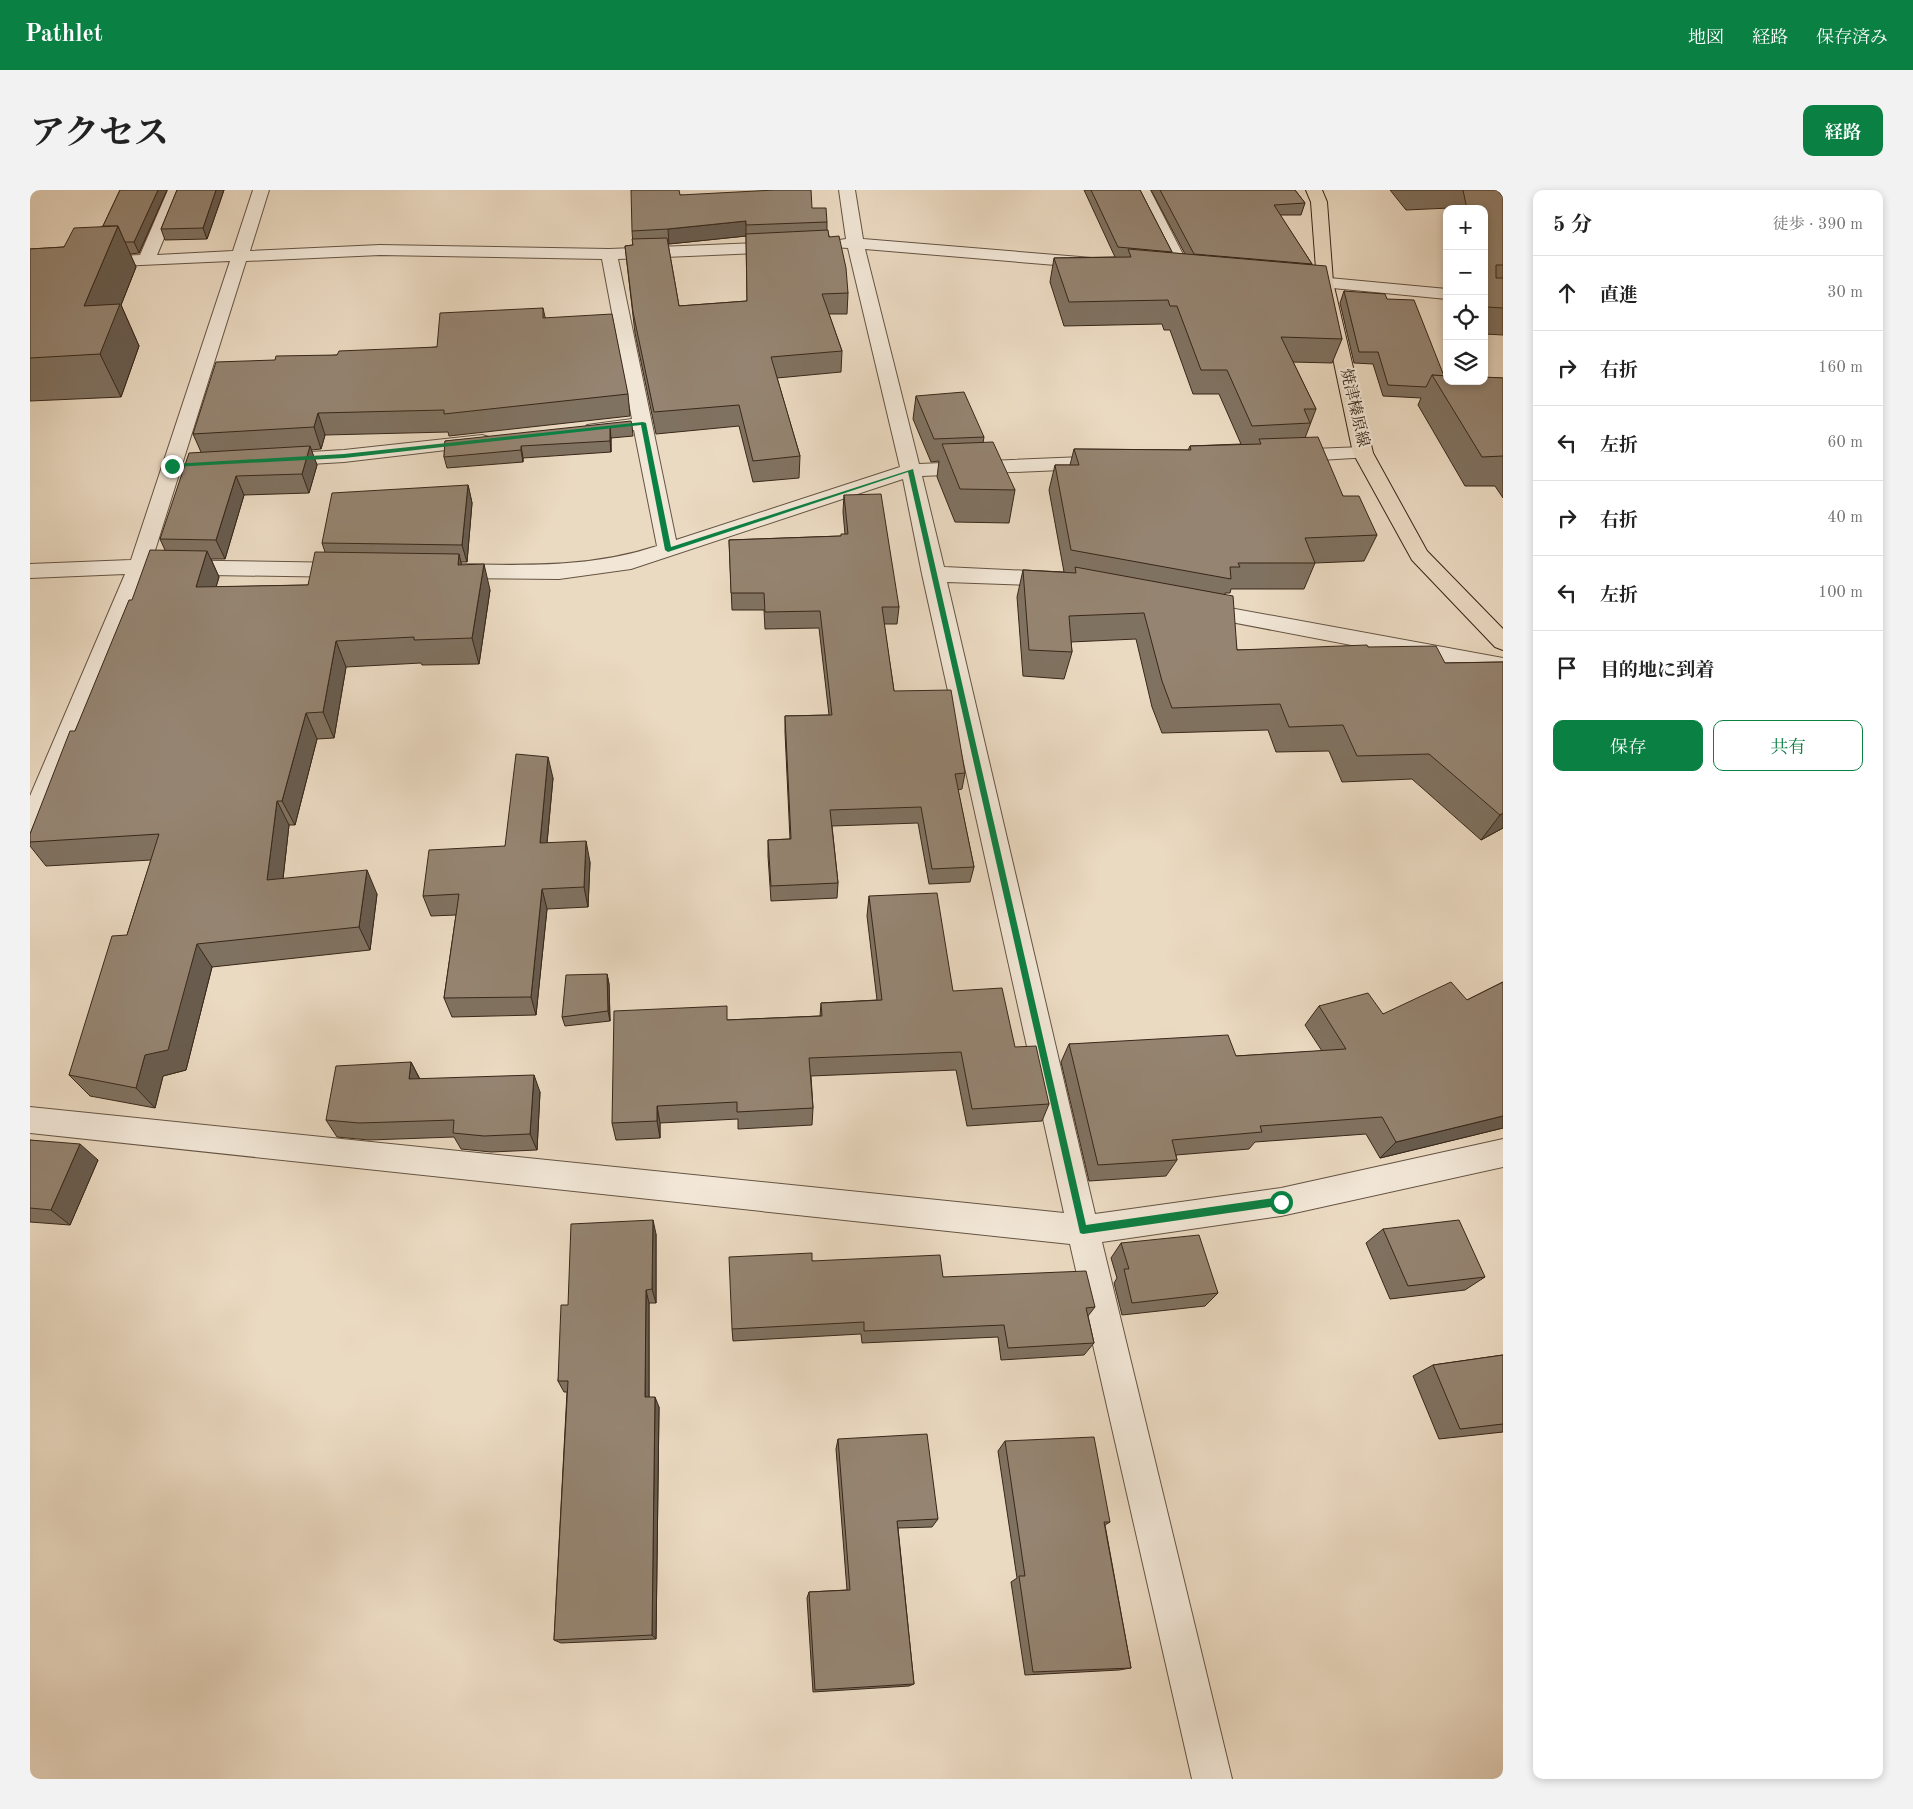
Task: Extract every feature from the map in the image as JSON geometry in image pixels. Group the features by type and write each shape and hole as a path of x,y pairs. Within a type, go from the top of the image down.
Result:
{"main road":[{"name":"焼津榛原線","path":"1314,190 1319,202 1325,282 1363,453 1419,555 1503,642"}],"street":[{"path":"146,260 176,190"},
{"path":"30,825 182,465 240,256 261,190"},
{"path":"847,190 855,243 910,470 1083,1230 1212,1779"},
{"path":"1142,190 1183,270"},
{"path":"826,245 855,243 1104,264"},
{"path":"30,265 380,250 609,254 796,246"},
{"path":"609,254 668,550"},
{"path":"1163,269 1202,272"},
{"path":"1278,278 1443,294"},
{"path":"576,431 643,423"},
{"path":"258,461 344,456 498,439"},
{"path":"1265,456 1363,453"},
{"path":"429,571 558,572 632,562 910,470 1127,462"},
{"path":"30,571 139,567 369,570"},
{"path":"934,574 1031,578 1080,587"},
{"path":"1177,606 1503,666"},
{"path":"30,1120 1083,1230 1281,1202 1503,1153"}],"building":[{"path":"120,190 158,190 134,242 125,242 118,226 103,226"},
{"path":"177,190 216,190 203,228 161,229"},
{"path":"631,190 679,190 680,195 811,190 812,208 826,208 827,222 746,225 746,221 632,231"},
{"path":"1091,190 1140,190 1172,252 1118,247"},
{"path":"1160,190 1295,190 1305,203 1274,205 1312,264 1194,254"},
{"path":"1463,190 1497,190 1503,197 1503,265 1496,265 1496,278 1503,278 1503,308 1488,307 1488,205 1466,205"},
{"path":"118,226 84,306 120,304 100,354 30,358 30,249 64,247 74,228"},
{"path":"828,230 829,237 839,236 846,268 848,293 822,294 842,351 771,357 800,456 753,461 739,405 654,412 633,312 625,246 633,245 632,239 667,238 679,306 747,301 746,234"},
{"path":"1128,249 1326,266 1342,339 1281,337 1316,409 1304,409 1310,423 1252,426 1227,370 1201,370 1177,306 1170,306 1168,300 1069,302 1054,258 1131,257"},
{"path":"1344,291 1385,294 1387,299 1414,300 1443,376 1432,375 1426,387 1388,385 1378,352 1359,352"},
{"path":"543,308 543,318 612,314 628,394 444,414 444,410 318,413 314,427 193,434 216,362 275,360 276,356 337,355 339,351 437,347 440,313"},
{"path":"1432,375 1443,376 1443,385 1488,385 1488,377 1503,378 1503,456 1482,457"},
{"path":"964,392 984,437 934,439 916,396"},
{"path":"631,421 632,425 610,427 610,441 521,446 521,450 444,457 445,441"},
{"path":"1318,437 1343,496 1359,496 1377,535 1305,538 1315,563 1238,563 1240,567 1230,567 1231,579 1071,550 1055,465 1079,465 1074,449 1191,450 1190,446 1261,444 1259,439"},
{"path":"993,442 1015,490 960,489 942,444"},
{"path":"310,446 302,474 236,476 216,540 160,539 189,453"},
{"path":"468,485 462,545 322,543 332,493"},
{"path":"881,494 899,607 882,607 894,691 951,690 965,773 955,774 974,867 932,869 921,807 830,810 838,883 771,886 768,840 791,839 785,716 832,715 820,611 765,612 764,593 731,593 729,540 841,536 841,534 848,534 844,495"},
{"path":"150,550 207,551 196,587 308,585 315,552 459,554 458,565 484,564 472,638 414,640 414,637 336,641 323,712 306,713 282,801 277,801 267,880 367,870 359,927 197,944 168,1050 145,1055 136,1088 69,1075 112,936 127,935 159,834 30,842 30,834 70,731 75,731 129,600 132,600"},
{"path":"1075,567 1233,596 1237,650 1367,645 1368,647 1436,646 1445,663 1503,662 1503,813 1500,815 1429,754 1357,756 1343,725 1289,727 1280,704 1172,708 1162,681 1144,613 1069,616 1072,652 1029,650 1023,570 1076,573"},
{"path":"516,754 548,757 540,843 586,841 584,887 542,889 531,997 444,998 459,894 423,896 429,850 505,846"},
{"path":"937,893 953,991 1002,988 1015,1047 1036,1046 1049,1104 972,1109 961,1052 809,1058 813,1108 737,1112 737,1102 657,1106 657,1121 612,1123 614,1011 727,1006 727,1020 822,1016 821,1003 882,1000 869,896"},
{"path":"607,974 608,1011 562,1017 566,975"},
{"path":"1451,982 1467,1000 1503,982 1503,1116 1396,1142 1382,1117 1260,1126 1262,1132 1172,1140 1177,1160 1098,1165 1069,1044 1228,1035 1236,1056 1346,1049 1319,1006 1368,993 1383,1014"},
{"path":"411,1062 409,1079 534,1075 530,1134 484,1136 453,1133 454,1120 359,1123 326,1120 336,1066"},
{"path":"30,1140 80,1144 51,1210 30,1208"},
{"path":"653,1220 652,1289 646,1290 645,1397 655,1397 652,1635 554,1640 568,1381 558,1381 561,1305 568,1305 571,1224"},
{"path":"1459,1220 1485,1277 1408,1286 1383,1229"},
{"path":"1199,1235 1218,1293 1132,1303 1124,1269 1129,1269 1121,1243"},
{"path":"812,1253 812,1261 940,1255 943,1277 1086,1271 1095,1307 1086,1308 1094,1343 1008,1348 1004,1325 864,1331 864,1322 732,1329 729,1257"},
{"path":"1503,1355 1503,1424 1460,1429 1433,1365"},
{"path":"927,1434 938,1519 897,1521 914,1684 815,1690 809,1592 850,1590 838,1439"},
{"path":"1094,1437 1110,1522 1104,1522 1131,1668 1033,1672 1019,1576 1025,1576 1005,1441"}],"route":[{"path":"172,466 344,456 643,423 668,550 910,470 1083,1230 1281,1202"}]}
